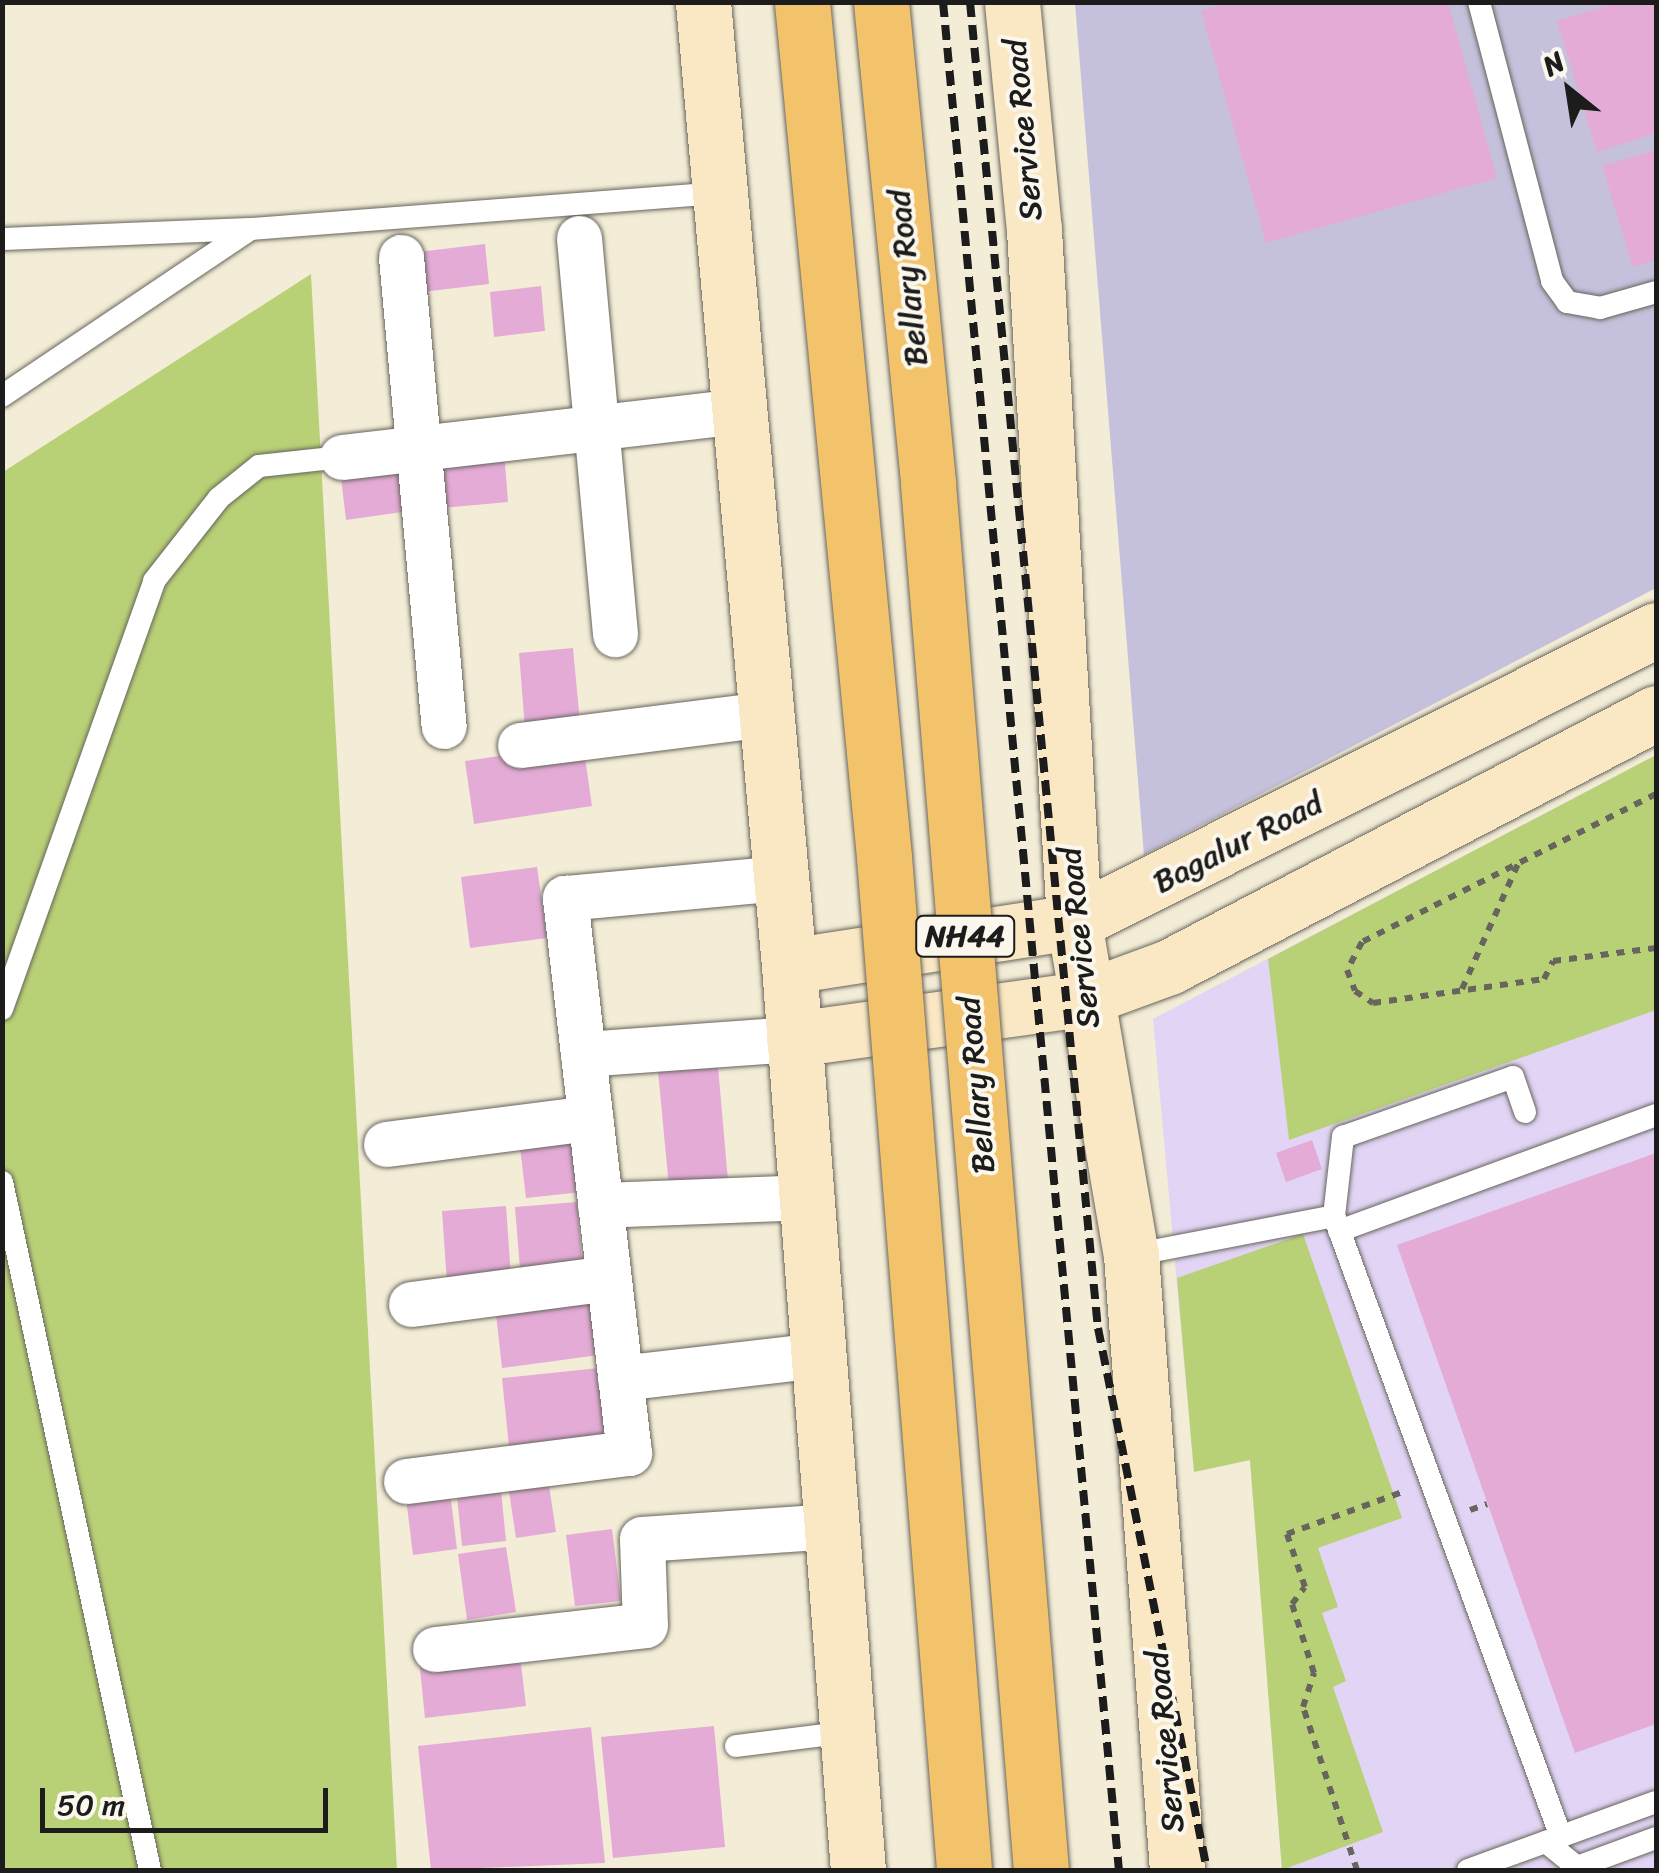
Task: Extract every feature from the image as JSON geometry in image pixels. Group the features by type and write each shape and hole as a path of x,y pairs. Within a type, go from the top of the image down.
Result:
{"highway":[{"name":"NH44","path":"802,2 884,858 964,1869"},
{"name":"Bellary Road","path":"881,2 928,484 1041,1870"}],"main road":[{"path":"703,2 789,966 858,1870"},
{"name":"Service Road","path":"1012,2 1034,230 1074,922 1082,999 1131,1255 1176,1870"},
{"name":"Bagalur Road","path":"789,966 1074,922 1656,630"},
{"path":"794,1039 1082,999 1169,967 1656,713"}],"street":[{"path":"580,238 615,634"},
{"path":"401,257 444,726"},
{"path":"342,457 740,412"},
{"path":"520,745 766,714"},
{"path":"406,1481 628,1453 565,898 781,878"},
{"path":"583,1054 794,1039"},
{"path":"386,1144 590,1118"},
{"path":"600,1205 806,1197"},
{"path":"411,1304 608,1278"},
{"path":"620,1378 819,1355"},
{"path":"436,1649 645,1625 642,1540 832,1526"}],"lane":[{"path":"1479,2 1552,280 1567,302 1600,308 1656,292"},
{"path":"2,239 251,229 720,193"},
{"path":"2,396 251,229"},
{"path":"2,1009 154,581 219,498 259,466 342,457"},
{"path":"1525,1112 1513,1077 1343,1137 1336,1224 1432,1482 1554,1839 1577,1866 1656,1838"},
{"path":"1131,1255 1336,1224 1656,1115"},
{"path":"2,1182 150,1870"},
{"path":"736,1746 848,1732"},
{"path":"1468,1870 1656,1802"}],"path":[{"path":"1656,794 1362,942 1348,960 1355,992 1374,1002 1544,979 1553,961 1656,948"},
{"path":"1462,990 1518,864"},
{"path":"1357,1870 1303,1707 1314,1674 1292,1604 1305,1587 1287,1534 1432,1482"}],"shaded area":[{"path":"1075,3 1656,3 1656,588 1144,855"},
{"path":"1656,755 1656,1870 1282,1870 1250,1460 1194,1472 1153,1019"}],"green space":[{"path":"311,274 397,1870 3,1870 3,472"},
{"path":"1656,755 1656,1010 1289,1140 1268,959"},
{"path":"1303,1234 1402,1518 1318,1548 1338,1607 1322,1613 1346,1681 1333,1687 1383,1832 1282,1870 1250,1460 1194,1472 1177,1278"}],"building":[{"path":"1231,2 1448,2 1497,178 1266,243 1201,11"},
{"path":"1619,2 1652,2 1656,16 1656,133 1597,152 1557,21"},
{"path":"1656,150 1656,260 1633,267 1602,166"},
{"path":"485,244 489,284 422,292 418,252"},
{"path":"541,286 545,331 494,337 490,292"},
{"path":"504,452 508,502 442,508 438,459"},
{"path":"403,461 409,511 346,520 340,469"},
{"path":"573,648 580,723 525,728 519,653"},
{"path":"583,744 592,806 474,824 465,761"},
{"path":"537,867 547,938 470,948 461,877"},
{"path":"717,1055 728,1181 669,1187 657,1061"},
{"path":"576,1132 582,1192 526,1198 519,1138"},
{"path":"1312,1140 1322,1169 1286,1182 1276,1153"},
{"path":"1656,1153 1656,1724 1575,1753 1397,1245"},
{"path":"577,1202 582,1264 520,1269 515,1207"},
{"path":"506,1206 511,1277 447,1283 442,1211"},
{"path":"592,1292 599,1355 502,1368 495,1305"},
{"path":"599,1368 605,1437 509,1447 502,1378"},
{"path":"547,1472 556,1532 516,1538 507,1478"},
{"path":"500,1481 506,1541 462,1546 456,1486"},
{"path":"449,1484 457,1549 413,1555 405,1490"},
{"path":"612,1529 621,1601 575,1606 566,1535"},
{"path":"506,1547 516,1612 467,1620 458,1554"},
{"path":"519,1648 526,1706 425,1718 419,1659"},
{"path":"714,1726 725,1847 613,1858 601,1737"},
{"path":"591,1727 605,1863 431,1870 418,1746"}],"railway":[{"path":"943,2 1119,1870"},
{"path":"970,2 1098,1328 1207,1870"}]}
